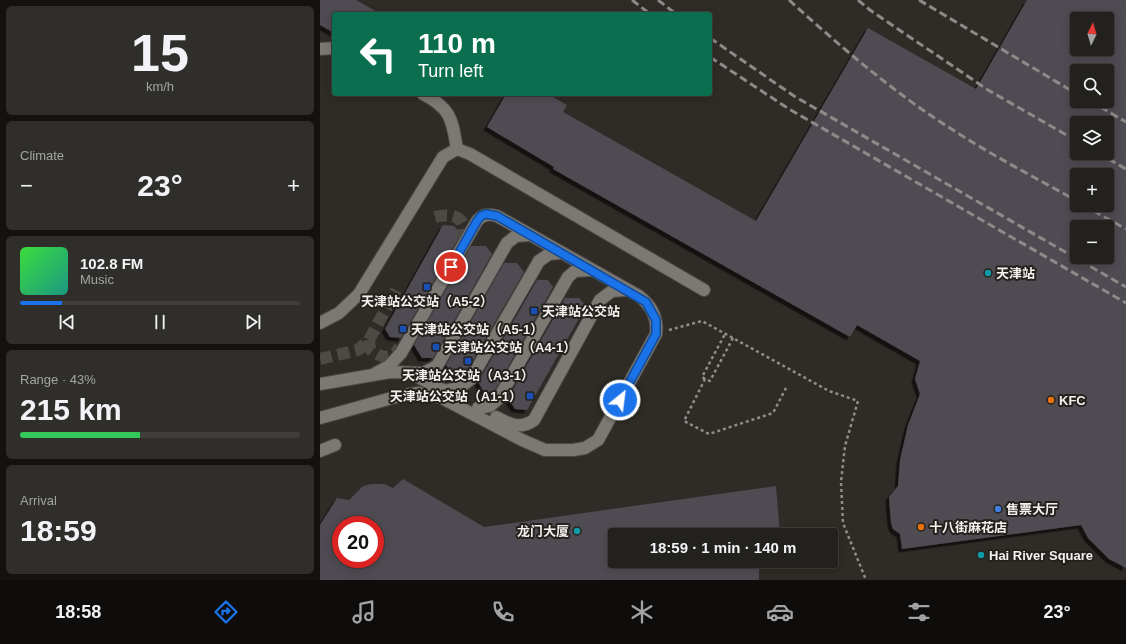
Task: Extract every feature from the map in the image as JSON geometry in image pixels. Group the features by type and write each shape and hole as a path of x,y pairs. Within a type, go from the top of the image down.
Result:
{"lane":[{"path":"320,49 332,48"},
{"path":"427,96 436,101 452,119 458,149"},
{"path":"458,149 470,154 704,290"},
{"path":"320,323 339,313 359,294 443,157 458,149"},
{"path":"320,418 399,396 418,393 428,394 440,397 544,450 573,450 585,448 598,440 656,334 656,320 651,308 646,302 627,290 497,216 486,214 481,216 401,353 389,366 376,373"},
{"path":"320,384 376,373 400,371 423,373 437,366 507,243 516,236 530,235"},
{"path":"445,390 460,387 471,379 539,261 549,254 561,253"},
{"path":"478,408 490,406 499,398 568,276 575,271 582,269 591,270"},
{"path":"410,373 508,424 516,426 528,424 538,413 600,300 612,291 627,290"},
{"path":"320,451 335,445"}],"path":[{"path":"656,334 702,321 829,391 858,401 844,453 841,482 843,523 866,580"},
{"path":"725,334 702,377 710,382 733,338"},
{"path":"705,379 684,421 709,434 773,413 787,386"}],"building":[{"path":"320,0 356,0 377,12 332,12 332,32 320,25"},
{"name":"天津站","path":"1027,0 1126,0 1126,568 1109,559 1088,538 1081,525 902,549 900,534 893,529 891,523 889,497 898,486 900,460 908,425 920,394 915,379 920,361 857,325 850,337 553,169 554,167 487,127 505,96 551,96 567,105 563,112 756,221 868,28 976,89"},
{"path":"443,225 454,226 461,234 401,338 390,337 385,329"},
{"path":"471,246 486,246 492,254 433,358 422,358 414,345"},
{"path":"504,263 517,263 524,272 465,374 453,375 446,365"},
{"path":"537,280 548,280 553,287 494,392 484,392 478,382"},
{"path":"565,298 579,298 586,306 527,410 515,409 508,398"},
{"name":"龙门大厦","path":"403,479 484,527 776,486 779,528 608,528 608,568 759,568 759,580 320,580 320,525 337,498 349,500 363,486 384,484 393,488"}],"tunnel":[{"path":"435,217 450,216 456,217 460,220 463,224 464,230 459,244"},
{"path":"320,359 358,350 369,340 396,290"},
{"path":"369,340 370,349 378,355 386,357 393,354 400,347"}],"railway":[{"path":"632,0 647,12"},
{"path":"658,0 673,12"},
{"path":"789,0 868,69 931,116 983,149 1070,197"},
{"path":"858,0 870,10 988,90 1070,137"},
{"path":"919,0 1070,90"},
{"path":"712,39 794,96 1126,287"},
{"path":"712,58 789,109 1126,303"},
{"path":"1102,108 1126,122"},
{"path":"1110,160 1126,169"},
{"path":"1096,212 1126,229"}],"place":[{"name":"天津站","path":"988,273"},
{"name":"天津站公交站（A5-2）","path":"427,287"},
{"name":"天津站公交站","path":"534,311"},
{"name":"天津站公交站（A5-1）","path":"403,329"},
{"name":"天津站公交站（A4-1）","path":"436,347"},
{"name":"天津站公交站（A3-1）","path":"468,361"},
{"name":"天津站公交站（A1-1）","path":"530,396"},
{"name":"KFC","path":"1051,400"},
{"name":"售票大厅","path":"998,509"},
{"name":"十八街麻花店","path":"921,527"},
{"name":"龙门大厦","path":"577,531"},
{"name":"Hai River Square","path":"981,555"}],"route":[{"path":"451,267 477,221 481,216 490,214 497,216 639,296 646,302 654,313 657,326 656,334 620,400"}]}
